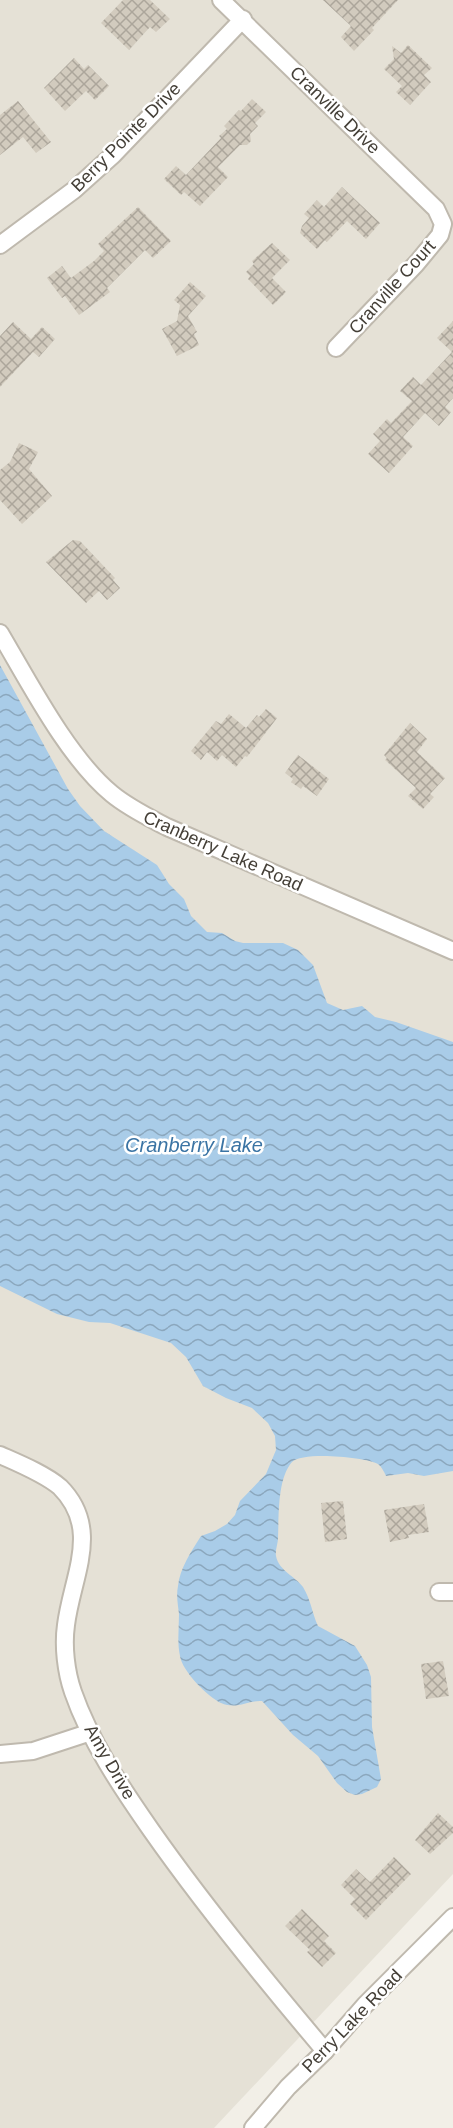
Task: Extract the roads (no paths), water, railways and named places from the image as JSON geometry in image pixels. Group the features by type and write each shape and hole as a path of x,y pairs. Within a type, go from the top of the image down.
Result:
{"street":[{"name":"Cranville Drive","path":"221,0 436,209 443,224"},
{"name":"Berry Pointe Drive","path":"0,245 74,190 113,155 243,19"},
{"name":"Cranville Court","path":"336,348 416,264 440,235 443,224"},
{"name":"Cranberry Lake Road","path":"0,633 42,703 89,772 135,811 453,951"},
{"name":"Amy Drive","path":"0,1455 28,1467 59,1487 73,1506 82,1524 81,1554 66,1625 66,1662 72,1691 99,1748 130,1799 186,1880 249,1961 325,2051"},
{"path":"0,1754 33,1751 91,1732"},
{"name":"Perry Lake Road","path":"253,2128 365,2005 453,1917"}],"water":[{"name":"Cranberry Lake","path":"0,665 68,789 80,806 104,831 157,865 169,884 184,899 191,916 207,932 222,933 243,943 283,943 298,950 313,965 327,1003 343,1010 362,1006 375,1017 453,1042 453,1471 424,1476 408,1473 386,1476 378,1464 371,1461 334,1456 308,1457 292,1462 287,1469 281,1488 276,1554 280,1566 303,1587 318,1626 355,1646 367,1665 371,1677 372,1727 381,1779 377,1787 362,1794 355,1795 347,1792 337,1783 318,1756 293,1735 262,1701 232,1706 221,1703 196,1683 185,1669 180,1656 177,1593 181,1573 201,1536 227,1524 235,1515 240,1501 266,1474 276,1450 275,1436 268,1423 252,1408 203,1386 186,1357 171,1343 110,1323 89,1322 57,1314 0,1286"}]}
